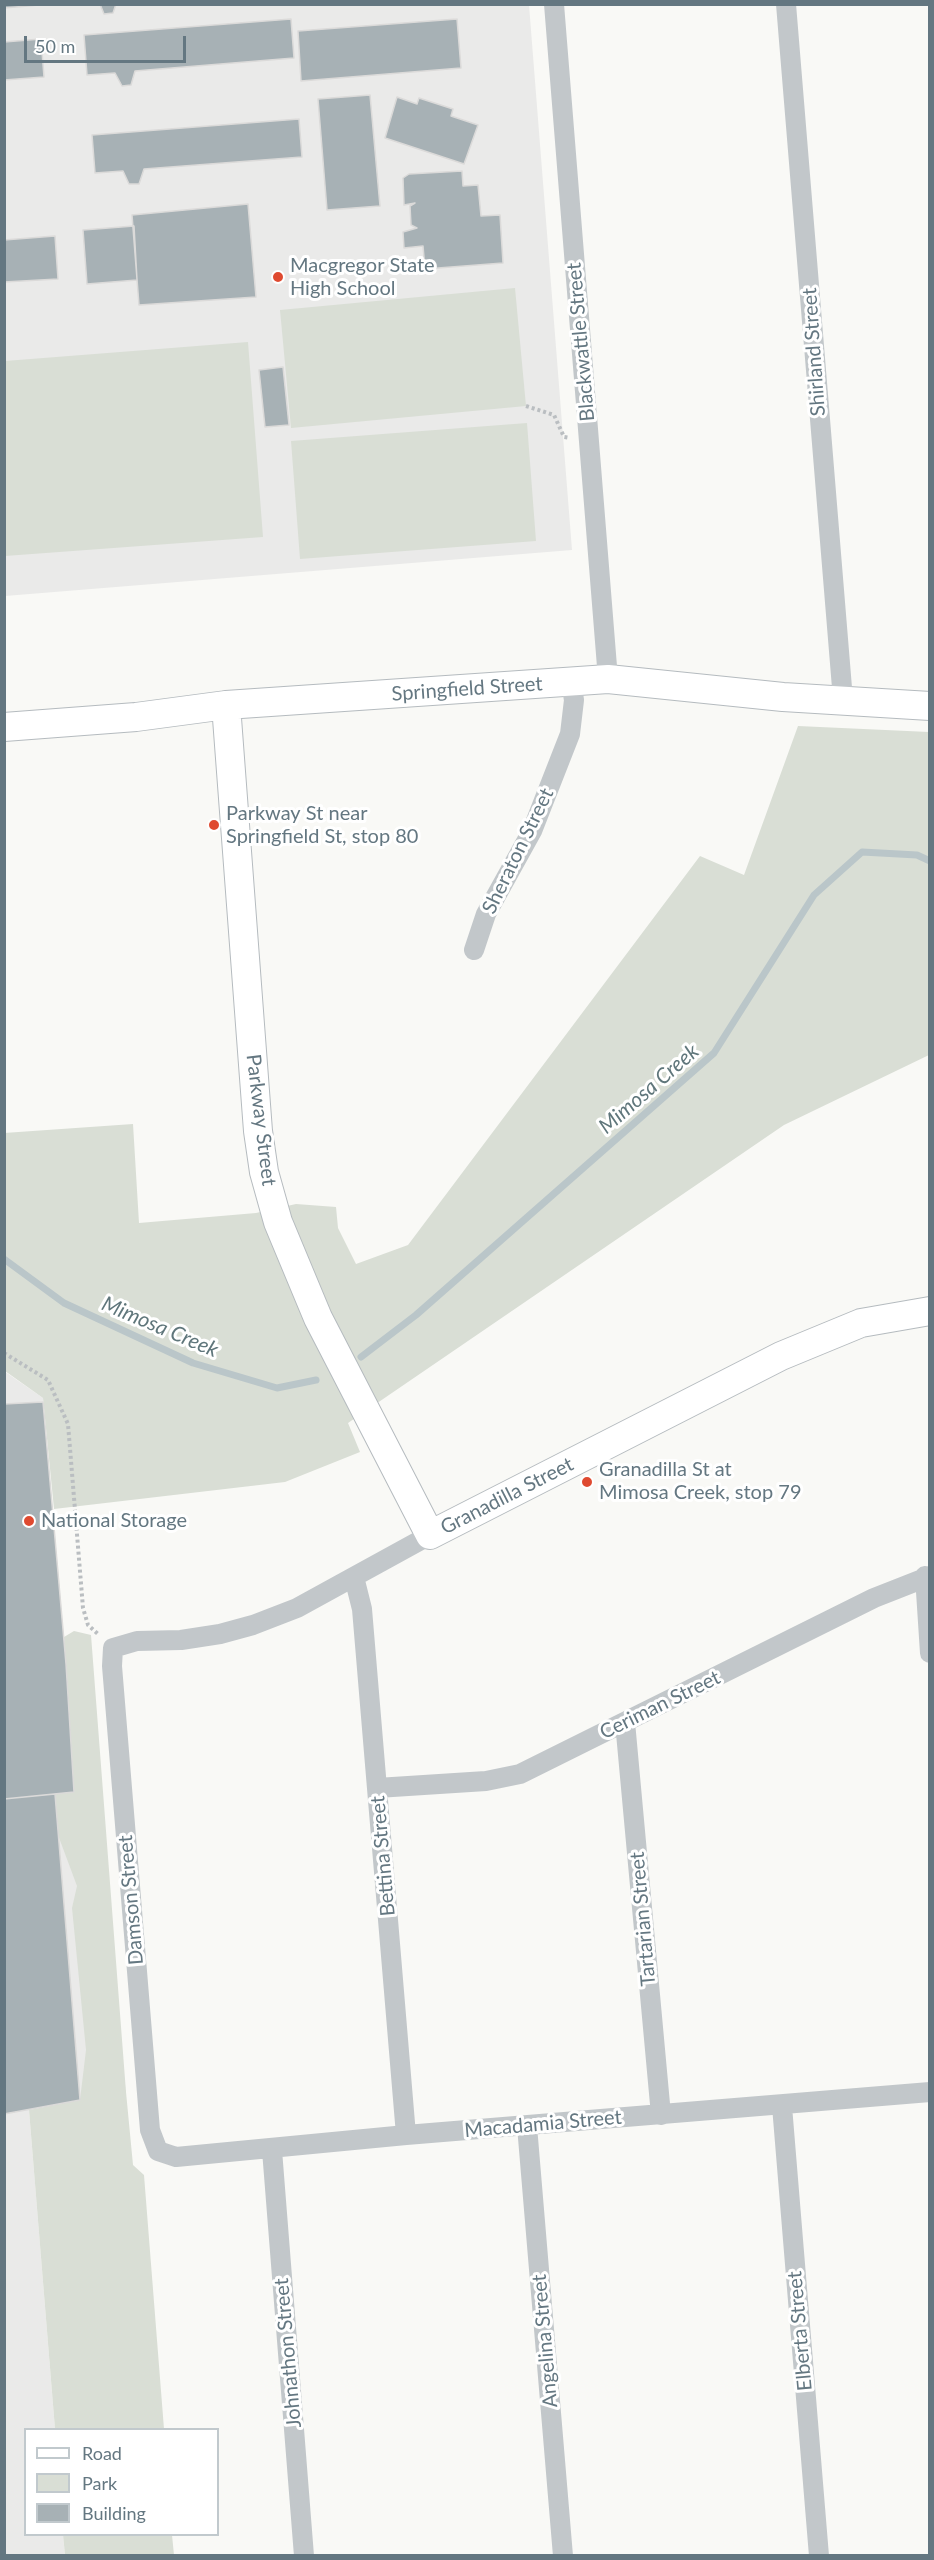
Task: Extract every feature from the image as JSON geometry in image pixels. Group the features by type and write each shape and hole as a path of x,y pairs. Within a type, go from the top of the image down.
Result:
{"street":[{"name":"Blackwattle Street","path":"555,4 608,679"},
{"name":"Shirland Street","path":"786,4 843,700"},
{"name":"Springfield Street","path":"4,727 135,717 226,705 608,679 783,697 930,706"},
{"name":"Sheraton Street","path":"474,950 486,914 532,831 570,734 574,700 571,682"},
{"name":"Parkway Street","path":"226,705 257,1119 264,1172 278,1222 318,1318 430,1535"},
{"name":"Granadilla Street","path":"113,1648 137,1641 180,1640 210,1635 253,1625 297,1608 430,1535 781,1356 861,1323 930,1311"},
{"path":"927,1576 930,1653"},
{"name":"Ceriman Street","path":"377,1788 486,1781 520,1774 874,1598 927,1576"},
{"name":"Bettina Street","path":"354,1577 362,1609 406,2135"},
{"name":"Damson Street","path":"113,1648 113,1678 150,2130 158,2151"},
{"name":"Tartarian Street","path":"625,1722 661,2115"},
{"name":"Macadamia Street","path":"158,2151 176,2157 272,2150 406,2135 782,2106 930,2092"},
{"name":"Elberta Street","path":"782,2106 819,2556"},
{"name":"Angelina Street","path":"527,2126 563,2556"},
{"name":"Johnathon Street","path":"272,2150 304,2556"}],"path":[{"path":"526,406 554,415 564,437 589,436"},
{"path":"4,1353 48,1380 68,1424 83,1608 88,1625 113,1648"}],"shaded area":[{"name":"Macgregor State High School","path":"5,5 529,5 572,550 5,596"},
{"path":"4,1371 43,1398 64,1637 126,2092 29,2110 55,2428 24,2428 24,2536 63,2536 65,2555 5,2555"}],"green space":[{"path":"515,288 526,406 291,428 280,310"},
{"path":"248,342 263,537 5,556 5,361"},
{"path":"527,423 536,541 300,559 291,441"},
{"path":"798,726 929,732 929,1055 784,1125 348,1423 360,1452 285,1482 54,1509 43,1398 5,1371 4,1133 133,1124 139,1223 256,1213 296,1204 336,1207 338,1228 356,1264 408,1245 700,856 744,875"},
{"path":"74,1631 91,1635 126,2092 133,2165 144,2175 164,2428 55,2428 29,2110 80,2100 86,2050 72,1908 77,1886 58,1835 55,1794 74,1792 64,1637"},
{"path":"63,2536 172,2536 174,2555 65,2555"}],"building":[{"path":"4,4 39,4 39,5 4,8"},
{"path":"100,4 116,4 113,13 104,14"},
{"path":"291,19 294,58 135,71 131,85 122,86 115,73 87,75 84,35"},
{"path":"457,19 461,68 301,81 298,31"},
{"path":"41,39 44,77 4,80 4,42"},
{"path":"370,95 380,206 327,210 318,99"},
{"path":"397,97 417,104 419,98 453,109 451,116 478,125 464,164 385,138"},
{"path":"299,119 302,157 144,169 139,184 129,184 123,171 95,173 92,135"},
{"path":"462,171 463,186 478,185 481,216 500,215 503,263 425,269 423,246 404,248 403,232 417,228 411,225 410,206 415,203 404,205 403,178 409,174"},
{"path":"248,204 256,297 139,305 132,215"},
{"path":"134,226 137,280 87,284 83,230"},
{"path":"55,236 58,279 4,282 4,240"},
{"path":"283,367 289,425 265,427 259,370"},
{"name":"National Storage","path":"43,1402 66,1664 74,1792 4,1799 4,1404"},
{"path":"55,1794 80,2100 4,2114 4,1799"}],"waterway":[{"name":"Mimosa Creek","path":"361,1357 416,1315 714,1053 814,895 862,852 917,855 930,861"},
{"name":"Mimosa Creek","path":"4,1259 64,1303 193,1363 277,1388 316,1380"}],"place":[{"name":"Macgregor State High School","path":"278,277"},
{"name":"Parkway St near Springfield St, stop 80","path":"214,825"},
{"name":"Granadilla St at Mimosa Creek, stop 79","path":"587,1482"},
{"name":"National Storage","path":"29,1521"}]}
